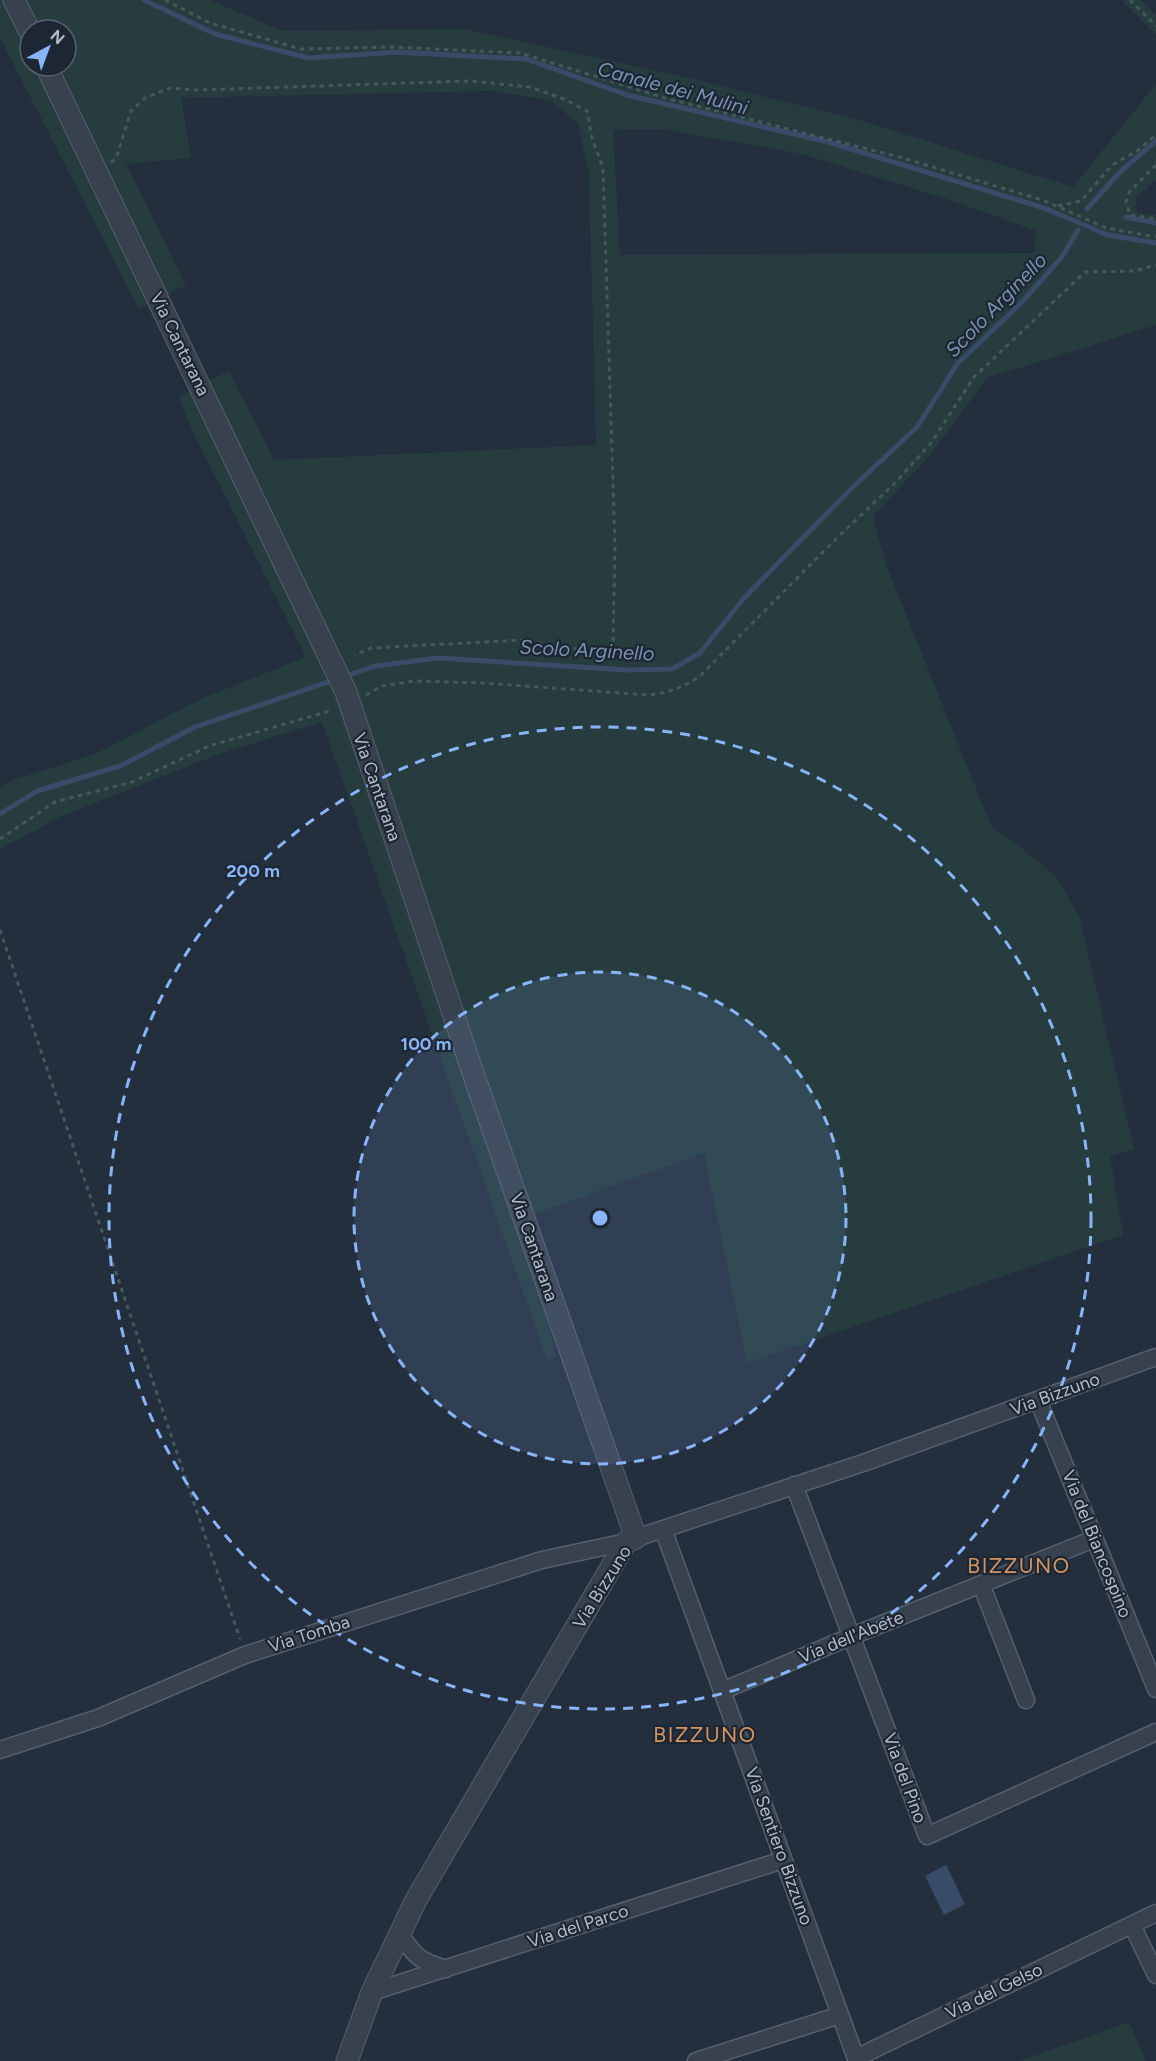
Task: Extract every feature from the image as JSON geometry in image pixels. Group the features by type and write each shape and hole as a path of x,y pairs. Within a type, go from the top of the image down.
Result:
{"street":[{"path":"14,0 23,18"},
{"name":"Via Cantarana","path":"52,78 343,687 631,1540"},
{"name":"Via Bizzuno","path":"347,2061 372,1992 416,1900 631,1540 863,1463 1156,1357"},
{"name":"Via del Biancospino","path":"1038,1400 1156,1689"},
{"name":"Via del Pino","path":"794,1485 927,1836 1156,1732"},
{"name":"Via Sentiero Bizzuno","path":"663,1530 856,2059"},
{"name":"Via dell'Abete","path":"722,1691 852,1636 1095,1539"},
{"name":"Via Tomba","path":"0,1750 98,1718 245,1655 542,1560 631,1540"},
{"path":"981,1584 1026,1700"},
{"name":"Via del Parco","path":"372,1992 783,1860"},
{"name":"Via del Gelso","path":"856,2059 1156,1913"},
{"path":"1132,1925 1156,1975"},
{"path":"400,1934 410,1949 424,1963 446,1969"},
{"path":"696,2061 840,2015"}],"path":[{"path":"165,0 210,23 301,49 390,47 520,53 665,98 903,158 1056,206 1106,228 1156,237"},
{"path":"1130,0 1156,27"},
{"path":"96,170 116,159 131,111 145,98 170,88 196,90 470,81 530,87 564,99 587,111 592,138 603,168 615,547 613,643 601,653 522,640 371,648 355,655"},
{"path":"1056,206 1081,201 1112,165 1137,151 1156,135"},
{"path":"1156,165 1130,191 1126,202 1130,214 1156,219"},
{"path":"0,839 55,802 132,782 343,687 382,686 415,681 483,682 649,695 670,693 699,677 897,481 931,443 974,377 1085,272 1134,271 1156,265"},
{"path":"0,930 245,1655"}],"green space":[{"path":"0,0 210,0 282,31 465,29 693,79 859,120 1073,187 1156,84 1156,180 1136,198 1137,213 1156,215 1156,325 987,378 930,455 874,515 877,534 888,569 992,828 1023,849 1055,876 1079,916 1134,1149 1110,1156 1123,1235 747,1363 704,1153 524,1218 556,1357 547,1360 322,722 219,754 62,816 0,849 0,787 13,780 95,754 203,698 306,657 195,436 178,397 229,371 274,460 596,445 589,174 578,123 550,100 491,91 181,98 191,158 126,164 186,285 139,309 21,78 78,78 78,18 18,18 18,73 0,38","holes":["662,129 802,154 947,199 1037,231 1034,253 620,255 613,130"]},
{"path":"1121,0 1141,0 1156,15 1156,35"},
{"path":"1129,2022 1146,2061 1020,2061"}],"water":[{"path":"946,1865 965,1904 944,1915 925,1876"}],"waterway":[{"name":"Canale dei Mulini","path":"144,0 215,34 309,58 397,52 526,59 627,95 828,142 1044,208 1108,235 1156,243"},
{"name":"Scolo Arginello","path":"1087,209 1120,172 1156,141"},
{"path":"1126,217 1156,223"},
{"name":"Scolo Arginello","path":"343,677 375,666 438,658 627,670 672,669 700,653 744,598 851,489 917,427 958,363 1021,303 1062,257 1078,230"},
{"name":"Scolo Arginello","path":"0,814 37,791 120,766 195,727 334,680"}],"district":[{"name":"BIZZUNO","path":"1019,1565"},
{"name":"BIZZUNO","path":"705,1734"}]}
